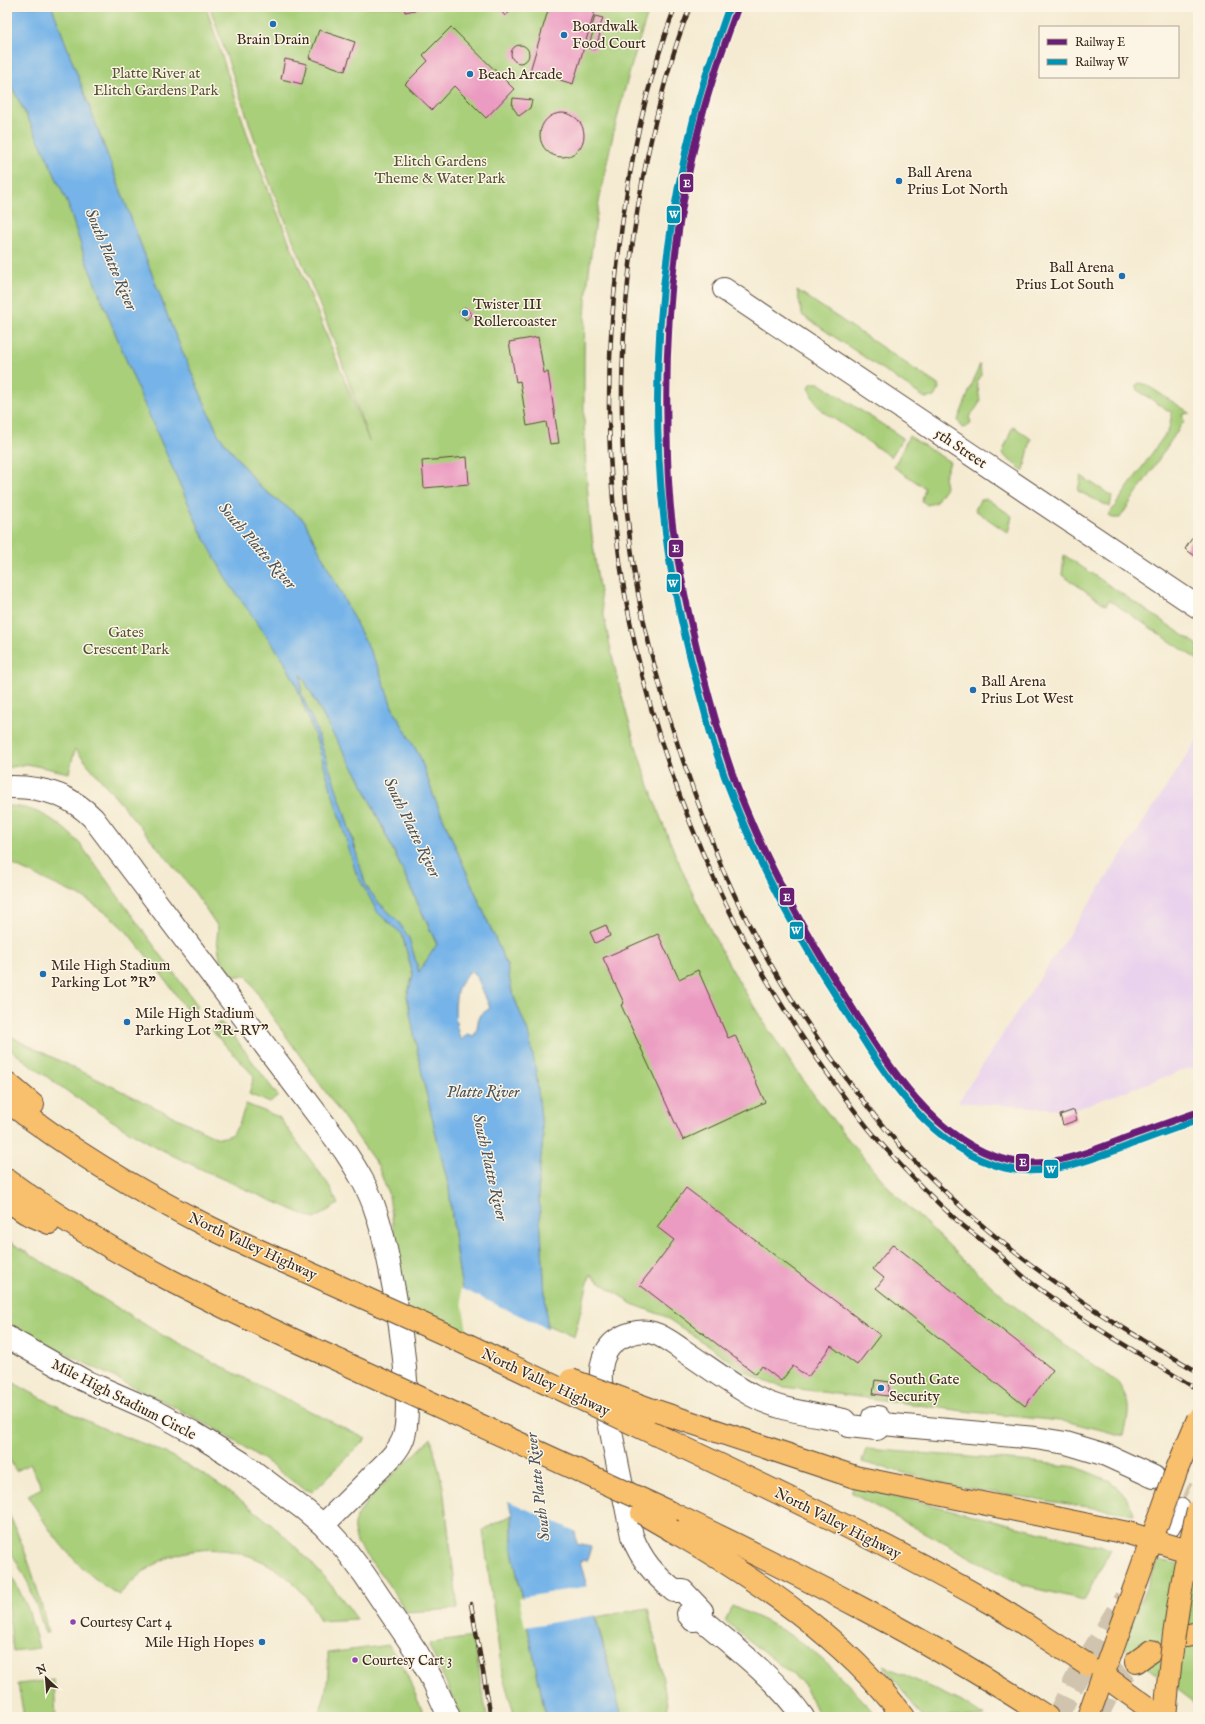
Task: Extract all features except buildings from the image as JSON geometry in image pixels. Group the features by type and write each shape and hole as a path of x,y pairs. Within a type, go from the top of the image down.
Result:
{"main road":[{"path":"7,1083 113,1174"},
{"name":"North Valley Highway","path":"7,1101 58,1138 113,1174 212,1228 447,1336 793,1500 912,1560 995,1606 1086,1664"},
{"path":"7,1180 37,1202 84,1232 135,1262 232,1313 509,1438 671,1522 849,1601 968,1667 1039,1711"},
{"path":"7,1200 26,1212 135,1262"},
{"path":"447,1336 653,1410 855,1477 1128,1533 1198,1541"},
{"path":"1088,1717 1174,1476 1198,1420"},
{"path":"1165,1717 1172,1639 1188,1510"},
{"path":"671,1522 817,1627 845,1651 889,1697 904,1717"},
{"path":"1128,1533 1198,1554"},
{"path":"1110,1680 1146,1706"}],"street":[{"name":"5th Street","path":"724,289 1198,607"},
{"path":"7,787 27,787 49,791 77,804 93,818 344,1150 360,1175 370,1195 377,1213 387,1252 403,1349 408,1412 407,1426 402,1440 394,1454 323,1525"},
{"path":"803,1717 789,1698 772,1681 701,1619 693,1620 673,1599 674,1591 649,1568 638,1552 632,1536 601,1382 601,1365 603,1357 619,1338 629,1334 642,1332 652,1333 668,1340 754,1397 787,1408 844,1420 851,1414 878,1417 883,1424 1035,1438 1066,1443 1106,1455 1154,1477"},
{"name":"Mile High Stadium Circle","path":"7,1337 83,1380 154,1411 194,1433 241,1462 323,1525 345,1549 364,1574 411,1643 434,1683 449,1717"},
{"path":"1161,1539 1188,1510"}],"shaded area":[{"path":"1198,739 1198,1065 1073,1110 958,1102"}],"green space":[{"name":"Elitch Gardens Theme & Water Park","path":"52,7 206,7 252,149 369,441 335,343 266,173 210,7 650,7 628,77 610,147 596,219 586,303 584,350 586,462 592,540 604,616 621,692 643,767 669,840 701,911 738,980 788,1059 845,1135 890,1189 907,1206 978,1274 1029,1318 1118,1383 1126,1397 1128,1408 1124,1436 1069,1422 963,1411 772,1384 753,1376 664,1316 632,1304 590,1275 574,1337 547,1325 538,1185 543,1138 536,1071 528,1032 512,992 507,966 434,797 420,757 392,707 379,669 304,520 260,487 218,434 171,325"},
{"name":"Gates Crescent Park","path":"7,77 46,155 67,202 86,261 142,399 201,532 283,659 295,682 317,742 341,817 358,855 315,726 301,693 300,672 331,731 359,777 437,945 419,972 406,935 396,919 380,904 402,934 413,975 407,996 424,1084 449,1188 456,1252 472,1350 406,1317 389,1196 378,1166 269,1012 247,976 235,976 226,968 220,959 217,939 218,927 191,887 75,749 69,773 27,764 7,768"},
{"path":"797,290 938,385 939,388 934,397 925,398 802,315"},
{"path":"980,364 981,375 977,382 980,401 969,417 971,422 967,427 962,428 958,420"},
{"path":"812,383 819,383 903,438 891,457 824,412 811,395 809,387"},
{"path":"1139,383 1145,384 1190,413 1182,414 1184,421 1120,518 1113,518 1108,516 1169,429 1172,413 1137,390 1136,386"},
{"path":"1013,426 1031,439 1024,470 1002,454"},
{"path":"909,436 950,462 944,477 946,487 935,503 927,505 922,501 925,488 894,467"},
{"path":"1081,476 1112,496 1110,507 1078,491"},
{"path":"987,499 1012,516 1008,533 975,510 980,500"},
{"path":"1064,555 1198,645 1198,660 1109,600 1106,605 1062,575"},
{"path":"7,806 38,812 48,817 73,836 198,1006 190,1015 162,975 127,932 109,915 86,899 7,862"},
{"path":"220,1022 230,1031 278,1096 270,1103 249,1094 254,1076 211,1030"},
{"path":"7,1034 216,1137 229,1136 233,1133 237,1128 246,1104 279,1117 328,1184 338,1204 314,1219 224,1180 172,1155 87,1105 47,1077 7,1047"},
{"path":"7,1240 162,1335 366,1439 313,1492 302,1488 264,1460 214,1428 163,1401 54,1348 7,1322"},
{"path":"7,1379 96,1425 169,1455 197,1470 249,1506 273,1526 318,1570 357,1619 320,1621 308,1600 292,1582 273,1567 252,1557 230,1551 206,1550 182,1553 159,1562 128,1585 119,1595 104,1585 78,1564 46,1525 28,1495 42,1488 30,1464 16,1471 7,1455"},
{"path":"431,1438 443,1487 458,1609 406,1612 386,1581 357,1542 354,1533 354,1524 359,1513 367,1502"},
{"path":"866,1449 1034,1462 1076,1467 1110,1481 1125,1495 1134,1514 957,1487 862,1462"},
{"path":"854,1486 1111,1549 1084,1600 1024,1586 851,1493"},
{"path":"7,1510 31,1570 48,1633 45,1633 28,1583 7,1544"},
{"path":"512,1515 512,1550 546,1717 515,1717 502,1673 483,1530"},
{"path":"1158,1560 1198,1568 1198,1705 1121,1647"},
{"path":"7,1565 28,1609 39,1648 13,1651 7,1596"},
{"path":"732,1606 771,1624 801,1642 842,1678 877,1717 819,1717 804,1684 725,1621"},
{"path":"648,1608 661,1668 669,1717 622,1717 596,1617"},
{"path":"473,1637 487,1717 461,1717 429,1646 430,1643"},
{"path":"389,1645 407,1675 425,1717 317,1717 327,1686 328,1653"},
{"path":"884,1665 963,1703 985,1717 922,1717"},
{"path":"54,1680 56,1717 24,1717 18,1684"}],"water":[{"name":"Platte River","path":"7,7 52,7 171,325 218,434 260,487 304,520 379,669 392,707 420,757 434,797 507,966 512,992 528,1032 536,1071 543,1138 538,1185 549,1372 577,1544 591,1547 587,1560 580,1561 622,1717 546,1717 512,1550 512,1515 472,1350 456,1252 449,1188 424,1084 407,996 413,975 402,934 378,913 356,873 317,742 295,682 283,659 228,582 201,532 142,399 86,261 67,202 46,155 7,77","holes":["301,674 331,731 359,777 437,944 419,972 409,938 398,921 379,903 366,886 342,805 315,726 301,693","471,971 477,977 490,1008 479,1016 477,1029 474,1036 467,1034 461,1040 455,1013 457,992 459,986"]}],"pier":[{"path":"460,1288 549,1329 551,1372 577,1532 506,1500 470,1351"},
{"path":"589,1586 597,1615 525,1627 519,1598"}],"tunnel":[{"path":"1155,1478 1188,1493"},
{"path":"1057,1717 1077,1677 1125,1598"},
{"path":"1098,1717 1104,1701 1113,1687 1136,1662"}],"railway":[{"path":"675,7 664,37 646,99 626,194 614,292 610,360 609,429 616,531 626,599 640,667 659,735 682,801 708,866 739,929 772,989 809,1047 856,1113 876,1138 923,1188 961,1224 999,1254 1029,1281 1088,1322 1192,1386"},
{"path":"690,7 671,61 661,98 638,205 625,312 622,367 622,421 624,475 629,529 636,582 648,642 673,732 716,853 749,924 792,1000 824,1048 867,1106 917,1164 989,1231 1068,1292 1146,1342 1198,1372"},
{"path":"471,1604 491,1717"}],"rail line":[{"name":"W","path":"729,7 699,100 683,163 674,213 666,264 661,315 658,366 658,417 664,519 676,596 689,653 711,733 725,778 742,821 780,901 825,979 872,1054 889,1079 908,1102 929,1124 952,1143 977,1158 1005,1168 1038,1170 1072,1165 1104,1155 1198,1120"},
{"name":"E","path":"738,7 719,59 703,112 679,226 670,303 667,380 667,433 671,515 686,602 717,725 727,758 755,832 778,880 804,927 876,1045 912,1094 933,1116 955,1135 980,1150 1007,1160 1023,1163 1040,1163 1056,1161 1089,1152 1198,1112"}],"place":[{"name":"Brain Drain","path":"273,24"},
{"name":"Boardwalk Food Court","path":"564,35"},
{"name":"Beach Arcade","path":"470,74"},
{"name":"Ball Arena Prius Lot North","path":"899,181"},
{"name":"Ball Arena Prius Lot South","path":"1122,276"},
{"name":"Twister III Rollercoaster","path":"465,313"},
{"name":"Ball Arena Prius Lot West","path":"973,690"},
{"name":"Mile High Stadium Parking Lot \"R\"","path":"43,974"},
{"name":"Mile High Stadium Parking Lot \"R-RV\"","path":"127,1022"},
{"name":"South Gate Security","path":"881,1388"},
{"name":"Courtesy Cart 4","path":"73,1622"},
{"name":"Mile High Hopes","path":"262,1642"},
{"name":"Courtesy Cart 3","path":"355,1660"}],"park label":[{"name":"Platte River at Elitch Gardens Park","path":"156,82"}],"water label":[{"name":"South Platte River","path":"112,259"},
{"name":"South Platte River","path":"258,545"},
{"name":"South Platte River","path":"413,827"},
{"name":"South Platte River","path":"491,1167"},
{"name":"South Platte River","path":"537,1487"}]}
